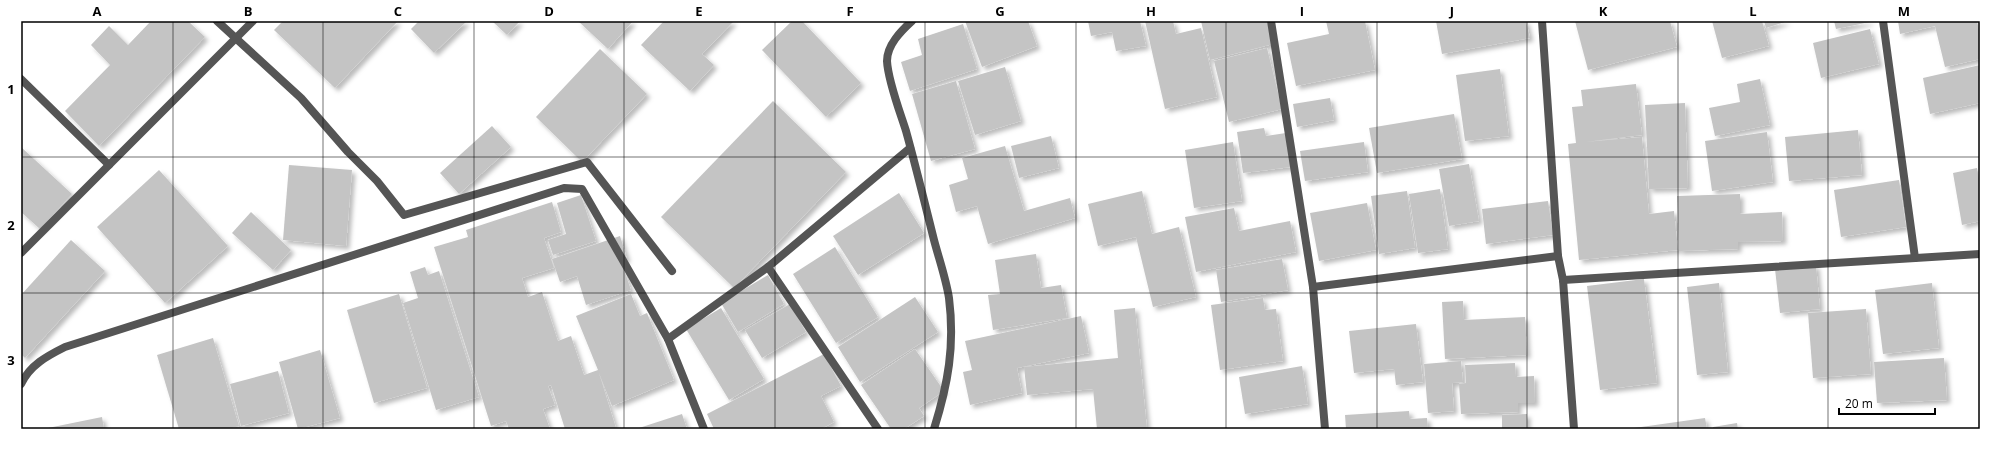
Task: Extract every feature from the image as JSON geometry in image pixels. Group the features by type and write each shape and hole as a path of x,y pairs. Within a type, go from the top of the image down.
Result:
{"street":[{"path":"217,21 301,98 348,152 377,181 404,215 587,162 672,271"},
{"path":"21,253 253,21"},
{"path":"912,21 901,31 894,41 887,61 948,296 951,322 946,390 934,429"},
{"path":"1271,21 1313,287 1325,429"},
{"path":"1542,21 1558,256 1563,280 1574,429"},
{"path":"1883,21 1915,258"},
{"path":"21,79 109,164"},
{"path":"668,339 768,267 910,148"},
{"path":"21,384 24,377 40,360 65,347 564,188 582,189 668,339 704,429"},
{"path":"1563,280 1980,254"},
{"path":"1313,287 1558,256"},
{"path":"768,267 878,429"}],"building":[{"path":"151,21 188,21 205,37 99,146 65,111 110,65 91,45 109,26 128,45"},
{"path":"283,21 398,21 335,88 274,30"},
{"path":"419,21 467,21 434,53 411,29"},
{"path":"492,21 520,21 507,35"},
{"path":"578,21 633,21 608,49"},
{"path":"664,21 734,21 702,54 714,65 690,91 641,45"},
{"path":"792,21 802,21 861,83 826,117 762,50"},
{"path":"965,21 1028,21 1037,46 982,67"},
{"path":"1088,21 1140,21 1146,46 1116,51 1112,32 1091,36"},
{"path":"1145,21 1173,21 1176,34 1201,28 1217,97 1165,109"},
{"path":"1201,21 1267,21 1273,44 1210,60"},
{"path":"1326,21 1365,21 1375,70 1296,86 1287,43 1329,34"},
{"path":"1436,21 1526,21 1530,38 1442,54"},
{"path":"1575,21 1670,21 1677,47 1588,70"},
{"path":"1712,21 1762,21 1769,46 1722,58"},
{"path":"1764,21 1788,21 1766,28"},
{"path":"1834,21 1870,21 1870,22 1836,29"},
{"path":"1898,21 1977,21 1980,34 1980,59 1945,67 1935,26 1900,34"},
{"path":"963,24 977,69 910,91 901,62 922,55 918,39"},
{"path":"1870,29 1879,64 1821,78 1813,43"},
{"path":"1267,48 1282,109 1229,122 1214,61"},
{"path":"600,49 647,94 582,162 536,117"},
{"path":"1980,65 1980,103 1930,114 1923,78"},
{"path":"1005,67 1021,121 975,135 958,81"},
{"path":"1500,69 1509,136 1465,141 1456,75"},
{"path":"1760,79 1770,125 1715,136 1709,108 1740,102 1737,84"},
{"path":"956,81 975,149 931,161 912,94"},
{"path":"1636,84 1642,135 1585,142 1642,137 1649,214 1674,211 1678,250 1579,260 1568,144 1576,143 1572,107 1583,106 1581,90"},
{"path":"1330,98 1334,120 1297,127 1293,104"},
{"path":"773,101 846,172 734,288 661,217"},
{"path":"1685,103 1688,188 1649,189 1645,105"},
{"path":"1454,114 1462,159 1377,173 1369,128"},
{"path":"492,126 511,147 459,194 440,173"},
{"path":"1264,128 1266,136 1286,133 1291,167 1243,173 1237,132"},
{"path":"1858,130 1862,175 1789,181 1785,137"},
{"path":"1767,132 1773,182 1712,191 1705,141"},
{"path":"1051,136 1059,168 1019,178 1011,146"},
{"path":"1233,142 1242,201 1194,208 1185,150"},
{"path":"1364,142 1368,172 1305,181 1300,151"},
{"path":"1005,146 1024,211 1070,198 1075,218 988,244 977,206 956,212 949,185 968,179 962,158"},
{"path":"21,147 72,194 40,229 21,212"},
{"path":"1469,164 1479,221 1449,226 1439,169"},
{"path":"289,165 352,170 346,246 283,240"},
{"path":"1977,168 1980,183 1980,221 1962,225 1953,173"},
{"path":"159,170 228,246 165,303 97,227"},
{"path":"1899,180 1906,227 1841,237 1834,190"},
{"path":"1440,189 1448,249 1418,253 1409,194"},
{"path":"1142,191 1152,234 1179,227 1196,297 1153,307 1136,237 1098,246 1088,204"},
{"path":"1407,191 1415,248 1379,254 1371,196"},
{"path":"899,193 924,233 858,275 833,236"},
{"path":"1740,194 1740,214 1782,212 1783,241 1738,242 1738,249 1679,251 1677,196"},
{"path":"581,195 596,241 553,255 548,240 566,234 557,203"},
{"path":"1548,201 1553,235 1486,244 1482,209"},
{"path":"552,202 561,232 544,238 554,268 522,278 528,297 542,292 558,341 571,336 584,375 598,370 576,316 631,294 640,316 647,313 674,380 612,406 599,373 616,428 613,429 565,429 551,385 548,386 555,405 543,409 550,429 509,429 506,421 491,426 434,247 468,237 466,230"},
{"path":"1367,203 1376,250 1319,261 1310,213"},
{"path":"1234,208 1239,231 1290,221 1296,252 1196,272 1185,217"},
{"path":"251,212 291,250 273,270 232,233"},
{"path":"620,236 627,259 621,261 631,290 586,305 577,276 560,282 552,259"},
{"path":"71,240 105,271 25,358 21,354 21,295"},
{"path":"835,247 878,317 836,343 793,274"},
{"path":"1036,254 1041,288 1061,285 1067,318 993,330 988,295 1000,294 995,260"},
{"path":"1282,259 1288,290 1221,302 1216,270"},
{"path":"1816,265 1820,309 1780,313 1775,269"},
{"path":"425,267 428,275 439,271 479,397 436,410 403,303 418,298 410,272"},
{"path":"768,275 784,304 738,332 721,303"},
{"path":"1644,279 1657,383 1600,390 1587,286"},
{"path":"1719,283 1728,372 1697,375 1687,287"},
{"path":"1932,283 1939,348 1883,354 1875,290"},
{"path":"399,294 427,388 374,403 347,310"},
{"path":"915,297 938,332 860,382 838,347"},
{"path":"1263,298 1265,310 1276,309 1283,361 1220,370 1211,305"},
{"path":"1463,301 1464,320 1525,317 1527,355 1445,359 1442,302"},
{"path":"790,304 806,332 762,358 745,330"},
{"path":"721,308 764,379 729,400 686,329"},
{"path":"1135,308 1147,429 1097,429 1093,389 1027,395 1024,367 1118,358 1114,310"},
{"path":"1866,309 1871,374 1813,378 1808,313"},
{"path":"1081,316 1089,353 1017,368 1022,393 970,405 963,372 972,370 965,341"},
{"path":"1416,324 1423,382 1396,385 1394,369 1354,373 1349,331"},
{"path":"213,338 239,426 228,429 179,429 157,355"},
{"path":"915,349 944,391 919,408 924,416 904,429 891,429 861,385"},
{"path":"320,350 340,418 298,429 279,362"},
{"path":"824,354 841,386 821,396 834,422 821,429 714,429 707,414"},
{"path":"1944,358 1947,400 1877,403 1874,362"},
{"path":"1461,361 1463,382 1452,383 1454,411 1428,413 1424,364"},
{"path":"1515,363 1516,377 1534,376 1535,403 1518,403 1518,412 1461,414 1459,384 1466,383 1465,365"},
{"path":"1302,366 1308,404 1245,414 1239,377"},
{"path":"278,371 289,413 241,426 230,384"},
{"path":"1409,411 1410,419 1427,418 1428,429 1346,429 1345,415"},
{"path":"682,414 687,429 636,429"},
{"path":"1527,414 1527,429 1502,429 1502,415"},
{"path":"102,417 104,429 48,429 48,428"},
{"path":"1705,418 1707,429 1634,428"},
{"path":"1737,423 1738,429 1713,429 1713,427"}]}
